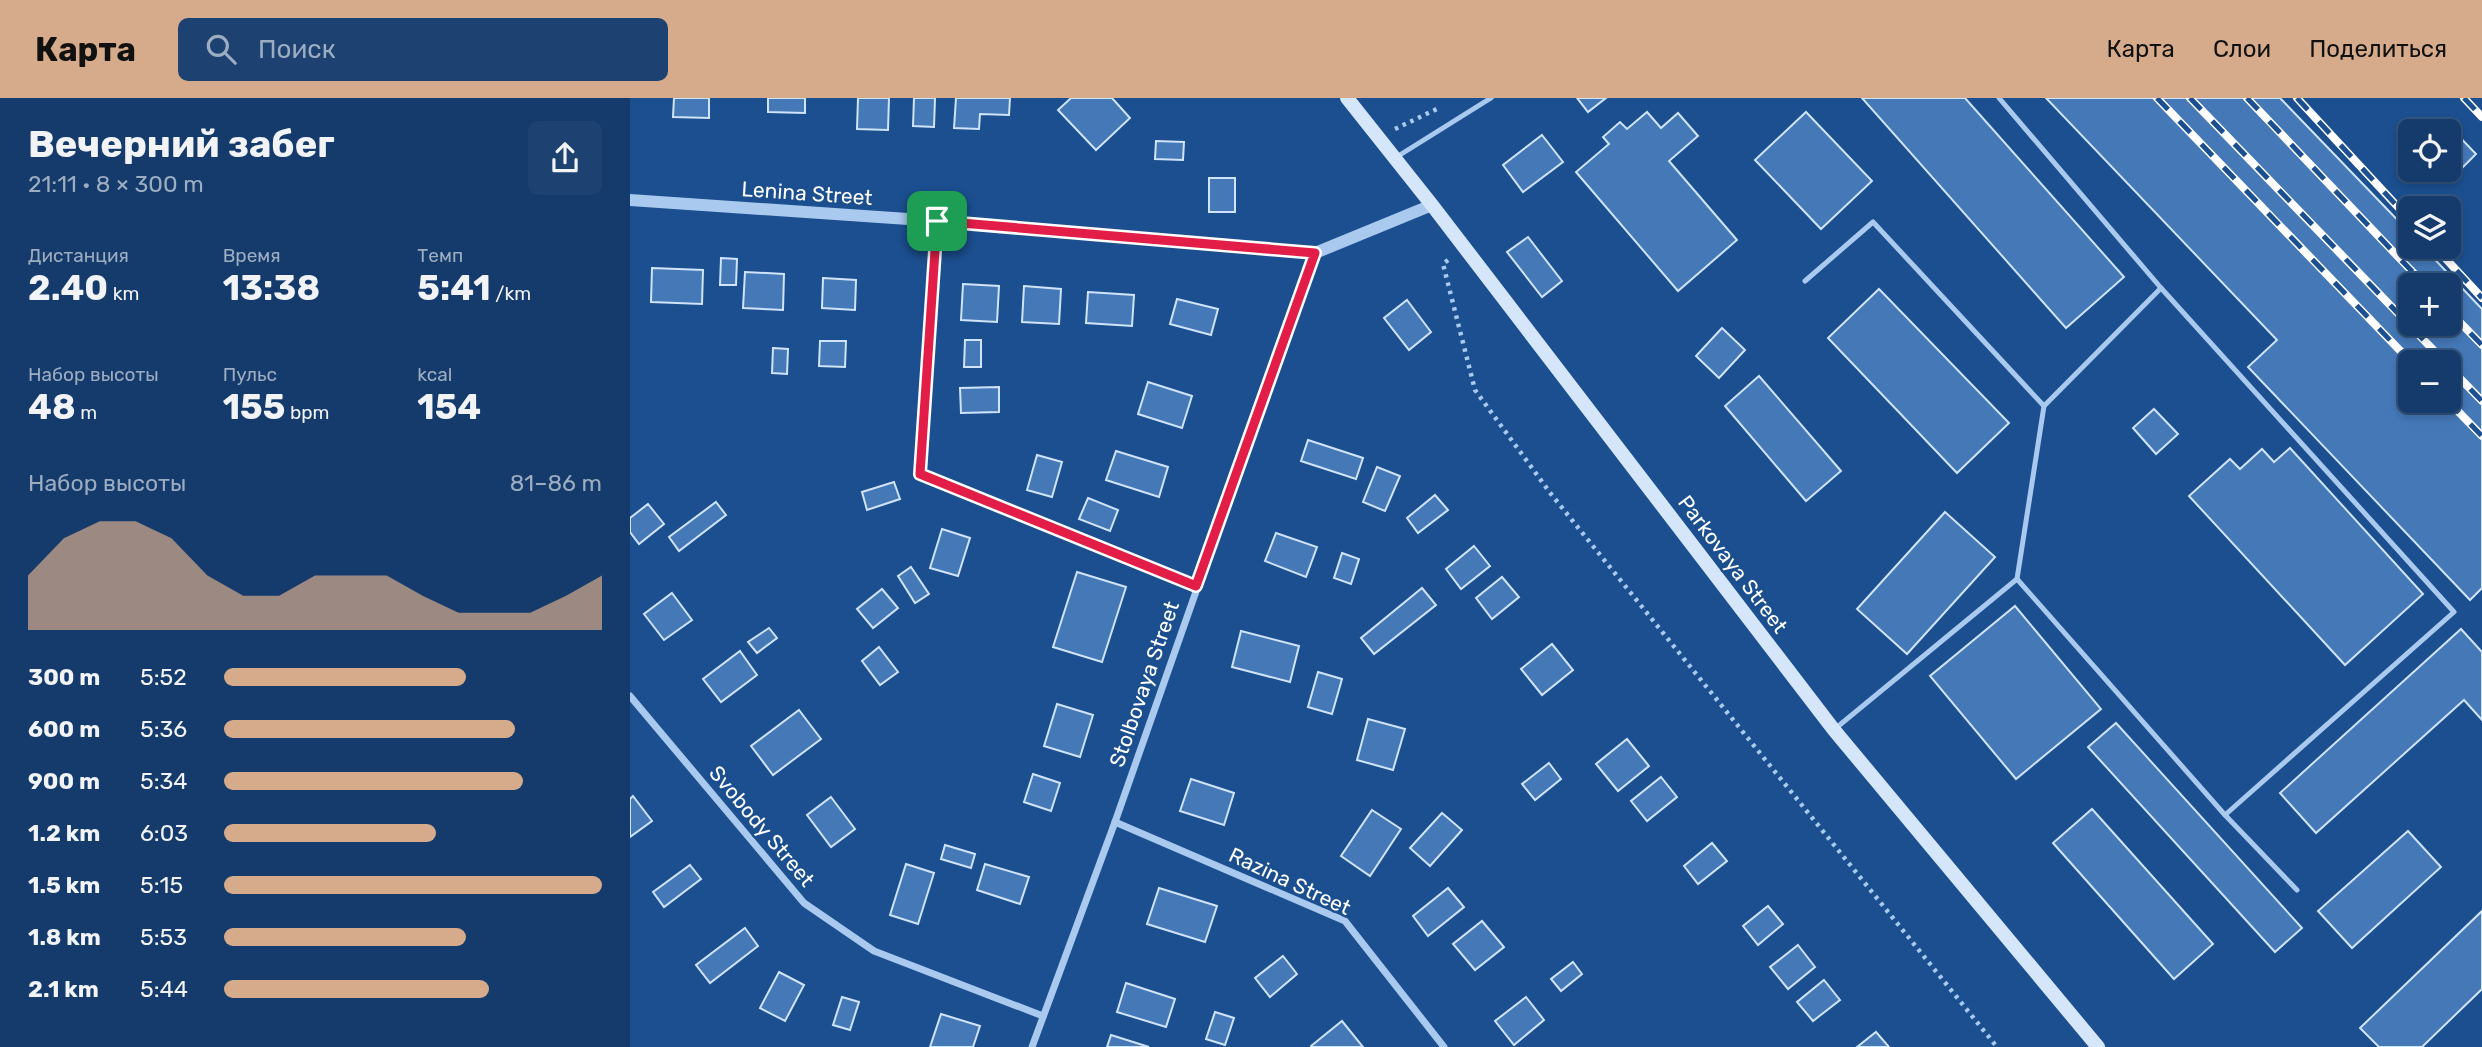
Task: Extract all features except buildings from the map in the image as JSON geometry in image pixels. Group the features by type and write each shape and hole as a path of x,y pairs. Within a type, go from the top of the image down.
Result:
{"main road":[{"name":"Parkovaya Street","path":"1347,98 1834,730 2098,1047"}],"street":[{"name":"Lenina Street","path":"630,200 937,221 1315,253 1432,205"},
{"path":"937,221 920,474 1196,586"},
{"name":"Stolbovaya Street","path":"1032,1047 1115,822 1315,253"},
{"name":"Svobody Street","path":"630,696 804,903 874,951 1043,1016"},
{"name":"Razina Street","path":"1115,822 1345,921 1444,1047"}],"lane":[{"path":"1395,158 1492,98"},
{"path":"1999,98 2161,288 2454,612 2225,815"},
{"path":"1805,281 1873,222 2044,406"},
{"path":"1834,730 2017,579 2044,406 2161,288"},
{"path":"2017,579 2225,815 2297,890"}],"path":[{"path":"1377,136 1447,103"},
{"path":"1465,248 1443,264 1475,390 1551,494 1997,1047"}],"railway":[{"path":"2157,98 2399,350"},
{"path":"2190,98 2433,350"},
{"path":"2247,98 2414,273"},
{"path":"2297,98 2398,207"},
{"path":"2464,98 2482,117"},
{"path":"2446,259 2482,298"},
{"path":"2461,323 2482,345"},
{"path":"2461,379 2482,401"},
{"path":"2460,413 2482,436"}],"route":[{"path":"937,221 1315,253 1196,586 920,474 937,221"}]}
